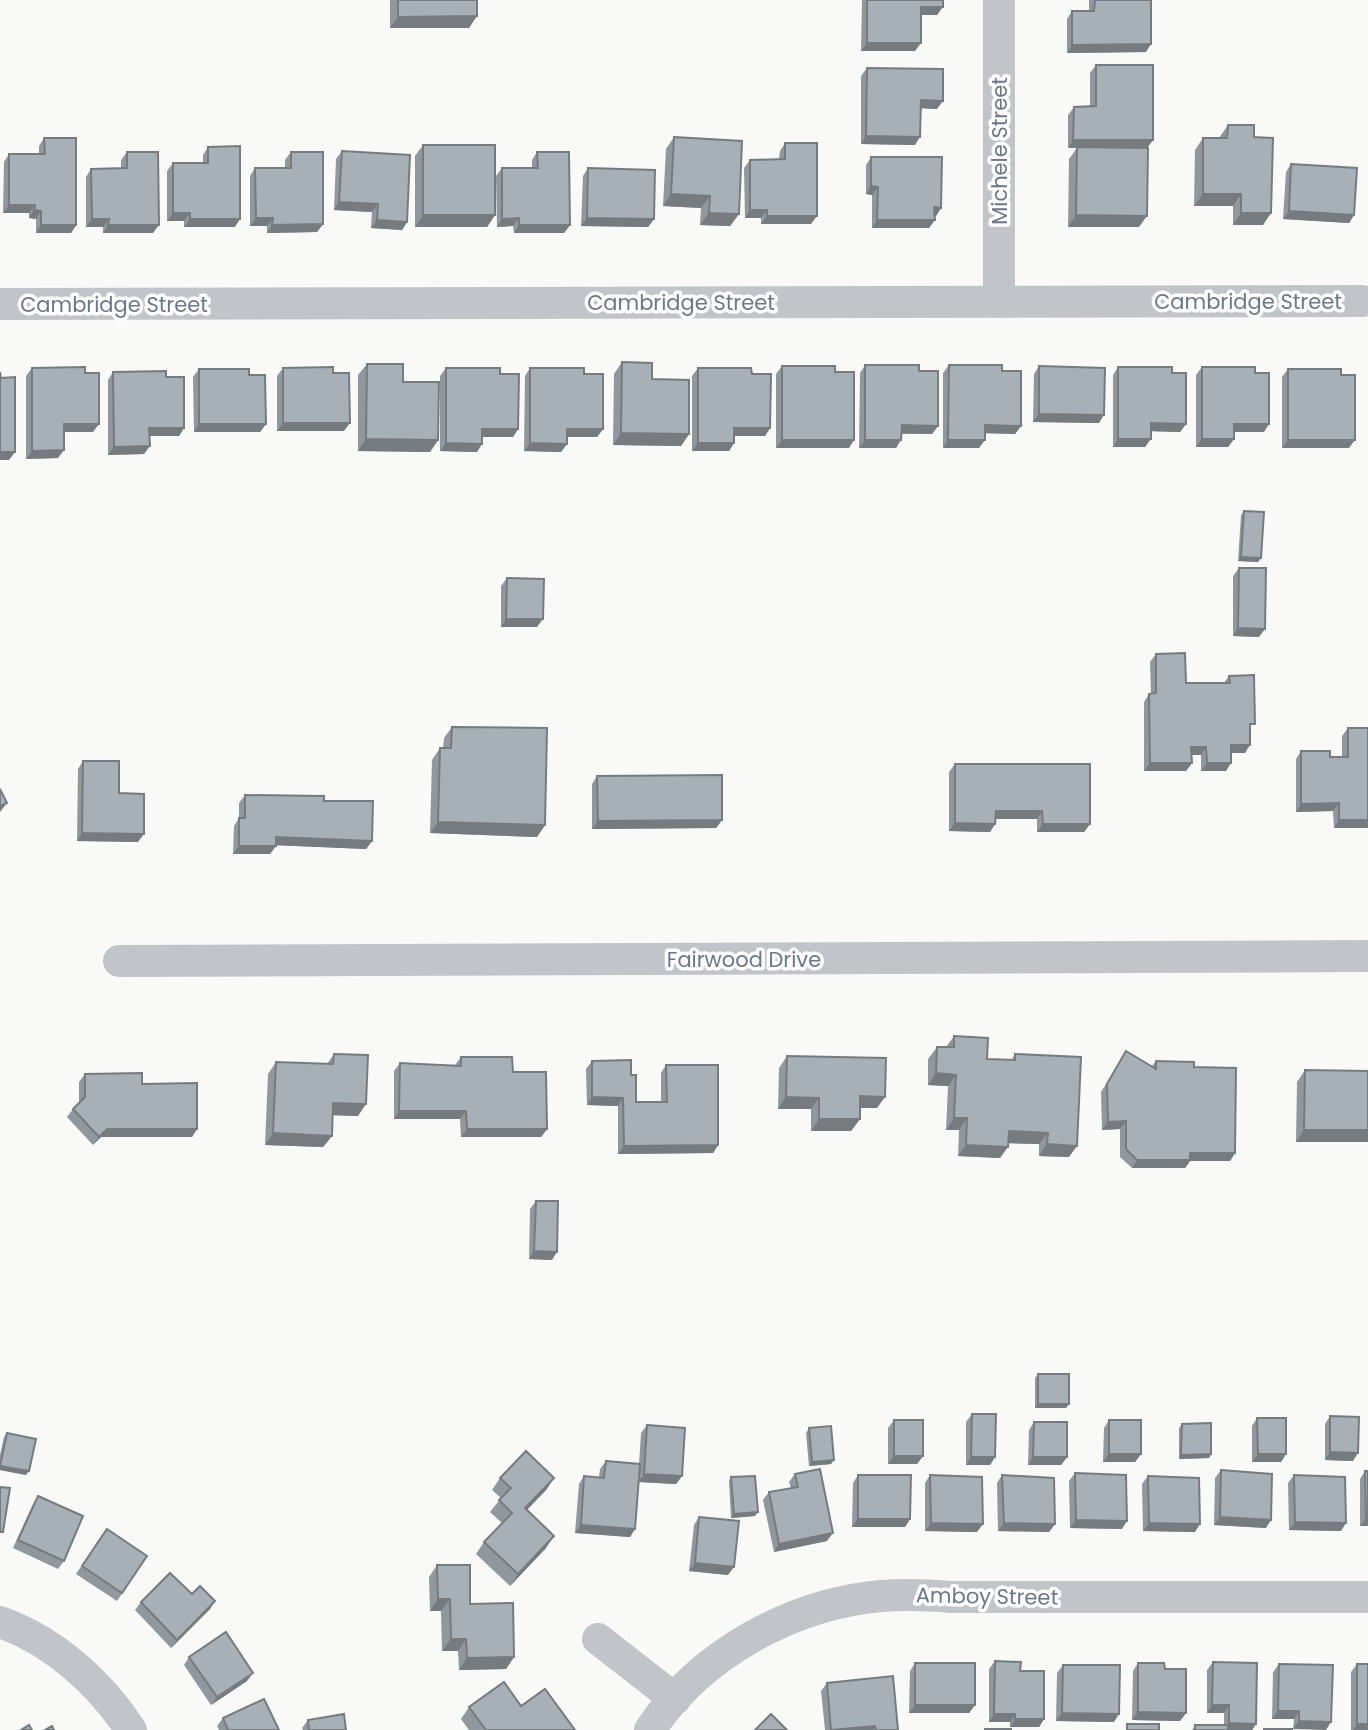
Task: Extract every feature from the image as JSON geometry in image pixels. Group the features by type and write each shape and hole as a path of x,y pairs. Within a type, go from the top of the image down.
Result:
{"street":[{"name":"Michele Street","path":"999,0 999,302"},
{"name":"Cambridge Street","path":"0,304 1362,301"},
{"name":"Fairwood Drive","path":"119,961 1368,956"},
{"name":"Amboy Street","path":"650,1730 675,1699 721,1657 766,1629 826,1605 879,1596 1368,1597"},
{"path":"0,1622 46,1645 78,1668 106,1696 131,1730"},
{"path":"598,1639 675,1699"}],"building":[{"path":"398,0 477,0 477,16 398,17"},
{"path":"867,0 943,0 943,7 921,7 921,43 867,43"},
{"path":"1095,0 1151,0 1151,44 1072,45 1072,11 1094,11"},
{"path":"1096,65 1153,65 1153,140 1073,140 1074,107 1096,106"},
{"path":"867,68 943,69 943,101 921,100 920,137 866,136"},
{"path":"1228,125 1254,125 1254,137 1273,138 1271,213 1241,213 1241,194 1203,194 1203,138 1227,138"},
{"path":"674,137 742,141 739,214 709,213 710,196 671,194"},
{"path":"44,138 76,138 76,225 41,225 41,211 34,210 35,205 9,205 9,154 45,154"},
{"path":"785,143 817,143 817,216 767,216 767,210 750,210 750,160 785,159"},
{"path":"423,145 495,145 495,215 423,215"},
{"path":"240,146 240,219 190,219 190,213 173,213 173,163 208,163 208,147"},
{"path":"1077,147 1148,148 1147,216 1076,215"},
{"path":"342,151 410,155 407,222 377,220 378,204 339,202"},
{"path":"127,152 158,152 159,225 108,225 109,219 92,219 91,169 127,168"},
{"path":"291,152 323,152 323,224 272,225 273,218 256,218 255,168 291,168"},
{"path":"537,152 569,152 570,225 519,225 519,218 502,219 502,168 538,168"},
{"path":"871,157 942,157 941,208 934,207 935,220 877,220 878,187 871,186"},
{"path":"1291,164 1357,168 1354,215 1289,211"},
{"path":"588,168 655,170 654,219 587,218"},
{"path":"622,362 652,363 652,379 689,380 689,434 621,433"},
{"path":"367,364 403,364 403,382 439,382 438,440 366,439"},
{"path":"865,365 919,365 919,371 938,371 938,426 902,425 901,440 865,440"},
{"path":"949,365 1002,365 1002,371 1021,371 1021,426 985,425 985,440 948,440"},
{"path":"782,366 835,366 835,372 854,372 854,440 782,440"},
{"path":"1039,366 1105,368 1104,415 1039,414"},
{"path":"85,367 85,373 99,373 99,424 64,424 64,450 32,451 32,368"},
{"path":"333,367 333,373 349,373 350,423 283,423 283,368"},
{"path":"1118,367 1172,367 1172,373 1186,373 1186,424 1151,423 1151,439 1118,439"},
{"path":"1202,367 1255,367 1255,373 1269,373 1269,424 1234,424 1234,439 1202,439"},
{"path":"446,368 500,368 500,374 519,374 518,429 482,429 482,444 446,443"},
{"path":"530,368 584,368 584,374 603,374 603,429 567,429 567,444 530,443"},
{"path":"698,368 751,368 752,374 771,374 770,428 734,428 734,443 698,443"},
{"path":"199,369 249,369 249,375 265,375 266,424 199,424"},
{"path":"1288,369 1341,369 1341,375 1355,375 1355,440 1288,440"},
{"path":"166,371 166,377 184,377 184,428 149,428 150,446 114,447 113,372"},
{"path":"0,372 1,378 15,377 15,452 0,452"},
{"path":"1244,511 1264,512 1261,558 1241,557"},
{"path":"1239,568 1266,568 1265,629 1238,628"},
{"path":"507,578 544,579 543,619 506,619"},
{"path":"1185,653 1186,683 1230,683 1229,676 1254,675 1255,724 1250,724 1250,745 1231,745 1231,763 1207,763 1206,747 1191,747 1192,763 1150,763 1149,694 1156,693 1156,654"},
{"path":"452,727 547,728 545,825 438,822 440,748 451,748"},
{"path":"1348,728 1368,728 1368,820 1339,820 1339,803 1301,804 1301,751 1330,751 1330,757 1348,757"},
{"path":"83,761 119,761 119,793 144,794 144,834 82,833"},
{"path":"955,764 1090,764 1090,824 1043,824 1042,811 996,811 995,824 955,823"},
{"path":"722,775 722,820 598,821 597,776"},
{"path":"0,789 7,803 0,806"},
{"path":"245,795 324,796 324,801 373,801 372,841 276,837 276,846 239,846 239,818 245,818"},
{"path":"954,1036 988,1038 987,1059 1015,1060 1015,1054 1081,1057 1077,1146 1047,1144 1048,1133 1009,1131 1008,1147 966,1145 967,1118 954,1118 956,1075 936,1073 937,1047 954,1047"},
{"path":"1126,1051 1156,1069 1156,1061 1194,1062 1194,1067 1236,1068 1235,1153 1190,1153 1190,1160 1137,1160 1126,1149 1126,1121 1108,1122 1107,1084"},
{"path":"334,1054 368,1055 366,1104 333,1103 332,1136 273,1133 276,1062 333,1064"},
{"path":"787,1056 886,1058 885,1097 860,1096 860,1119 819,1119 819,1098 786,1097"},
{"path":"461,1057 512,1057 513,1072 546,1072 547,1129 467,1129 466,1111 399,1111 400,1063 461,1066"},
{"path":"631,1060 631,1075 636,1075 636,1102 667,1102 666,1065 718,1065 718,1145 624,1146 623,1098 592,1097 592,1061"},
{"path":"1305,1070 1368,1071 1368,1130 1304,1130"},
{"path":"142,1073 142,1084 197,1083 197,1129 107,1129 99,1137 73,1109 85,1097 85,1074"},
{"path":"536,1201 558,1201 557,1252 534,1251"},
{"path":"1038,1374 1069,1374 1069,1404 1038,1404"},
{"path":"972,1414 996,1414 995,1457 971,1457"},
{"path":"1330,1416 1359,1417 1358,1453 1330,1452"},
{"path":"1257,1418 1286,1418 1286,1454 1258,1454"},
{"path":"894,1420 923,1420 923,1456 894,1456"},
{"path":"1109,1420 1141,1420 1141,1454 1109,1454"},
{"path":"1034,1422 1067,1422 1067,1457 1033,1457"},
{"path":"1211,1423 1211,1454 1181,1455 1182,1424"},
{"path":"647,1425 685,1428 682,1476 644,1474"},
{"path":"831,1426 834,1460 812,1462 809,1428"},
{"path":"7,1433 36,1439 29,1471 0,1466"},
{"path":"526,1451 554,1478 525,1508 554,1536 518,1574 484,1542 512,1513 499,1500 511,1488 500,1478"},
{"path":"606,1461 640,1464 635,1529 581,1525 584,1476 604,1478"},
{"path":"820,1469 833,1533 779,1544 769,1492 798,1487 795,1474"},
{"path":"1221,1470 1272,1474 1271,1520 1220,1517"},
{"path":"1365,1471 1368,1471 1368,1518 1366,1518"},
{"path":"1075,1473 1126,1475 1127,1521 1076,1520"},
{"path":"858,1475 911,1475 910,1519 858,1519"},
{"path":"930,1475 982,1477 983,1524 931,1523"},
{"path":"1002,1475 1054,1478 1055,1524 1004,1523"},
{"path":"1294,1475 1345,1477 1346,1523 1295,1522"},
{"path":"755,1476 758,1512 734,1514 731,1477"},
{"path":"1148,1476 1199,1478 1200,1524 1149,1523"},
{"path":"0,1487 10,1488 3,1532 0,1532"},
{"path":"38,1496 83,1516 64,1561 18,1540"},
{"path":"699,1517 739,1521 734,1567 695,1563"},
{"path":"107,1529 147,1556 122,1593 82,1566"},
{"path":"437,1565 470,1565 470,1604 513,1603 514,1657 467,1658 466,1639 451,1639 450,1599 438,1599"},
{"path":"170,1573 192,1594 200,1586 215,1601 177,1640 141,1602"},
{"path":"226,1632 253,1673 217,1697 189,1657"},
{"path":"995,1661 1021,1662 1020,1671 1044,1671 1044,1719 1015,1719 1015,1714 994,1714"},
{"path":"1213,1662 1257,1663 1256,1724 1229,1723 1229,1705 1212,1705"},
{"path":"915,1663 975,1663 975,1705 915,1705"},
{"path":"1138,1663 1164,1663 1165,1669 1186,1669 1186,1713 1138,1712"},
{"path":"1279,1664 1333,1665 1331,1722 1299,1721 1299,1711 1278,1711"},
{"path":"1357,1664 1368,1664 1368,1724 1357,1724"},
{"path":"1063,1665 1120,1665 1119,1714 1062,1713"},
{"path":"893,1676 898,1730 876,1730 875,1726 831,1730 827,1683"},
{"path":"504,1682 521,1706 545,1689 575,1730 486,1730 469,1707"},
{"path":"264,1699 279,1730 228,1730 223,1718"},
{"path":"344,1714 346,1730 309,1730 308,1720"},
{"path":"771,1714 787,1730 755,1730"},
{"path":"1127,1724 1159,1724 1159,1730 1127,1730"},
{"path":"1195,1725 1228,1725 1228,1730 1195,1730"}]}
